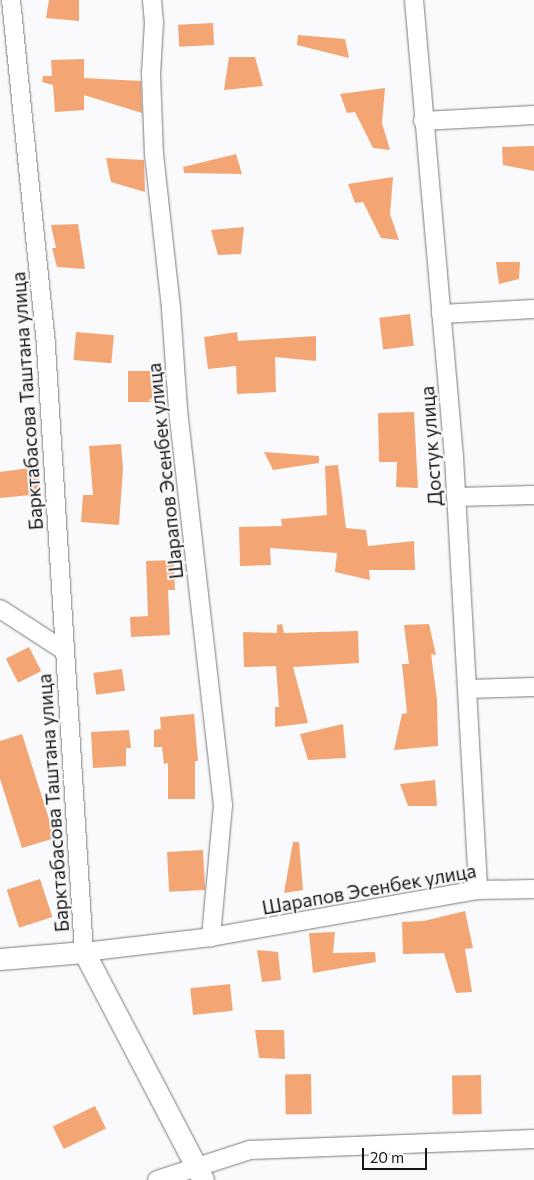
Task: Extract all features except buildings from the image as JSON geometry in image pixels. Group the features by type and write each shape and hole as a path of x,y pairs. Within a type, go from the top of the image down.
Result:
{"street":[{"name":"Барктабасова Таштана улица","path":"11,0 46,347 84,952"},
{"name":"Шарапов Эсенбек улица","path":"152,0 154,22 151,74 154,154 171,309 178,410 223,805 211,937"},
{"name":"Достук улица","path":"414,0 456,497 478,890"},
{"path":"423,121 534,115"},
{"path":"441,314 534,309"},
{"path":"456,497 534,495"},
{"name":"Барктабасова Таштана улица","path":"0,609 65,651"},
{"path":"467,689 534,686"},
{"name":"Шарапов Эсенбек улица","path":"84,952 211,937 478,890 534,889"},
{"path":"0,959 84,952 200,1174"},
{"path":"157,1180 200,1174 250,1150 534,1139"}]}
